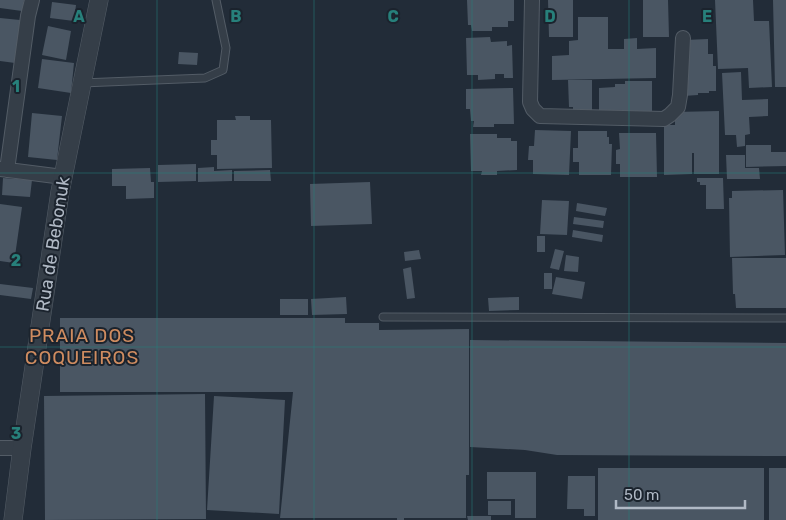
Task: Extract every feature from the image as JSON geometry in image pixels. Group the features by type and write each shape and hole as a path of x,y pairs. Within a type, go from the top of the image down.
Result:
{"street":[{"path":"32,0 4,170 63,177"},
{"name":"Rua de Bebonuk","path":"13,520 63,177 98,0"},
{"path":"532,0 530,102 533,109 540,116 664,119 678,107 683,38"},
{"path":"0,448 22,448"}],"lane":[{"path":"82,83 205,78 223,70 226,48 216,0"},
{"path":"383,317 786,318"}],"building":[{"path":"0,0 24,0 22,11 0,8"},
{"path":"467,0 514,0 514,21 508,21 508,27 492,27 492,31 472,31 471,25 468,25"},
{"path":"548,0 573,0 573,37 549,37"},
{"path":"643,0 668,0 669,37 643,37"},
{"path":"715,0 753,0 754,21 769,21 772,87 749,88 748,68 718,69"},
{"path":"773,0 786,0 786,87 775,87"},
{"path":"52,2 76,5 74,21 50,18"},
{"path":"578,17 608,17 608,49 624,49 624,39 637,38 637,49 656,48 656,78 552,80 552,56 569,55 569,41 578,40"},
{"path":"0,18 20,20 15,63 0,61"},
{"path":"48,26 71,31 66,60 42,55"},
{"path":"490,37 491,42 507,41 507,46 512,45 513,78 504,78 504,74 495,74 495,79 478,80 478,75 467,75 466,38"},
{"path":"708,39 708,54 713,54 713,66 716,66 716,91 683,96 685,40"},
{"path":"179,52 198,53 197,65 178,64"},
{"path":"42,59 74,63 71,93 38,88"},
{"path":"741,72 742,100 768,99 768,116 749,117 750,134 745,135 745,146 737,147 736,135 725,135 722,73"},
{"path":"568,80 592,80 592,116 573,116 573,107 569,107"},
{"path":"625,81 652,81 652,114 616,114 616,111 599,111 599,88 615,87 615,84 625,84"},
{"path":"513,88 514,124 494,124 494,127 473,127 474,121 471,121 470,109 466,109 466,89"},
{"path":"719,111 719,174 694,174 694,153 692,153 692,174 664,175 664,125 675,125 675,112"},
{"path":"32,113 62,116 57,160 28,157"},
{"path":"235,116 250,116 250,120 271,120 272,168 217,169 217,155 211,155 211,140 217,140 217,120 236,120"},
{"path":"535,130 571,131 569,175 533,174 533,160 528,160 529,146 534,146"},
{"path":"578,131 607,131 609,144 612,144 611,175 579,175 579,162 573,162 573,148 578,148"},
{"path":"619,133 656,133 657,177 620,177 620,164 616,164 616,150 620,149"},
{"path":"470,134 497,134 497,138 511,138 511,141 517,141 517,170 497,171 497,175 481,175 482,171 471,171"},
{"path":"746,145 771,145 771,152 786,152 786,166 746,167"},
{"path":"726,155 745,155 745,168 759,168 760,179 727,179"},
{"path":"196,164 196,181 158,182 158,165"},
{"path":"214,167 214,171 232,170 232,181 198,182 198,168"},
{"path":"150,168 151,182 154,182 154,198 126,199 126,186 112,186 112,169"},
{"path":"270,170 271,181 234,181 234,171"},
{"path":"3,178 32,180 30,197 2,195"},
{"path":"697,178 723,178 724,209 706,209 706,185 700,185 700,182 697,182"},
{"path":"370,182 372,224 311,226 310,184"},
{"path":"783,190 785,255 730,257 729,198 732,198 732,191"},
{"path":"542,200 569,201 567,235 540,234"},
{"path":"577,203 607,208 605,216 576,211"},
{"path":"0,204 22,207 14,263 0,261"},
{"path":"574,217 604,221 603,228 573,224"},
{"path":"573,230 603,235 602,242 572,237"},
{"path":"537,236 545,236 545,252 537,252"},
{"path":"555,249 564,251 559,270 550,268"},
{"path":"419,250 421,259 405,261 404,252"},
{"path":"566,255 579,257 578,272 564,271"},
{"path":"732,258 786,258 786,308 736,308 735,294 733,294"},
{"path":"411,267 415,298 407,299 403,269"},
{"path":"544,273 552,273 552,289 544,289"},
{"path":"556,277 585,282 582,299 552,294"},
{"path":"0,284 33,288 31,299 0,295"},
{"path":"346,297 347,314 312,315 311,299"},
{"path":"519,297 519,310 489,311 488,298"},
{"path":"280,299 308,299 308,315 280,315"},
{"path":"60,318 345,318 345,323 379,323 379,330 469,329 469,475 466,475 466,518 404,518 404,520 397,520 397,518 280,518 293,392 60,392"},
{"path":"470,340 786,343 786,456 557,455 525,450 470,447"},
{"path":"205,394 206,519 45,520 44,396"},
{"path":"214,396 285,400 279,514 207,510"},
{"path":"598,468 764,468 764,520 598,520"},
{"path":"769,468 786,468 786,520 769,520"},
{"path":"487,472 536,472 536,518 515,518 515,499 487,499"},
{"path":"568,476 595,476 595,516 584,516 584,509 567,509"},
{"path":"488,501 511,501 511,515 488,515"},
{"path":"467,516 491,516 491,520 468,520"}],"district":[{"name":"PRAIA DOS COQUEIROS","path":"82,346"}]}
